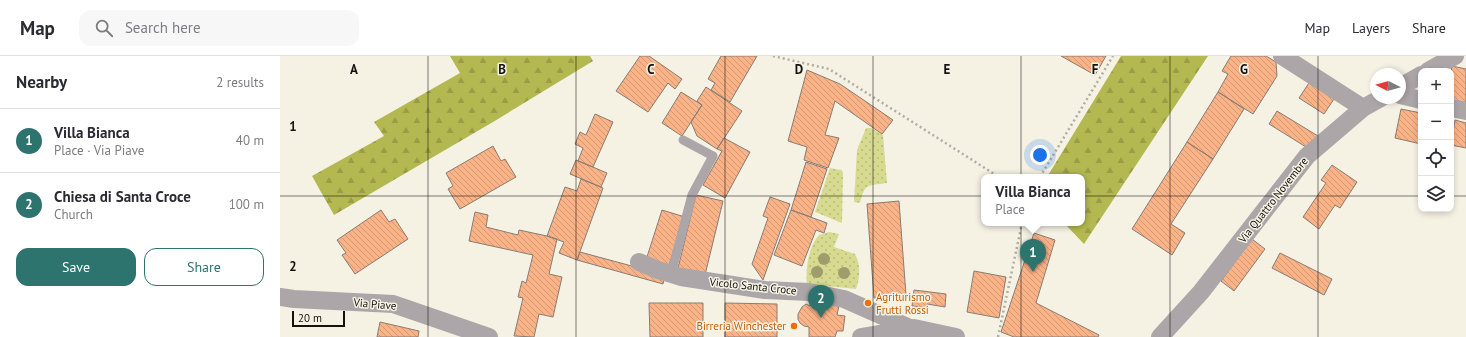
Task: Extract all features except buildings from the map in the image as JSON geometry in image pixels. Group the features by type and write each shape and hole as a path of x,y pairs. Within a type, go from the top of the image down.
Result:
{"street":[{"path":"1282,56 1363,108"},
{"path":"1433,68 1455,56"},
{"path":"1406,84 1418,77"},
{"path":"1406,96 1418,99"},
{"name":"Via Quattro Novembre","path":"1160,337 1201,292 1307,156 1363,108 1370,104"},
{"path":"1454,109 1466,111"},
{"name":"Vicolo Santa Croce","path":"639,262 671,274 722,284 765,290 809,292 844,299 912,329"},
{"name":"Via Piave","path":"280,297 393,304 489,337"},
{"path":"861,337 912,329 956,337"}],"lane":[{"path":"671,274 692,195 713,156 683,140"}],"path":[{"path":"773,56 829,69 994,174"},
{"path":"1042,174 1113,56"},
{"path":"998,337 1021,226"}],"green space":[{"path":"450,56 590,56 593,61 493,122 334,215 312,176 384,136 374,122 460,73"},
{"path":"1121,56 1208,56 1084,244 1067,226 1085,226 1085,174 1049,174"},
{"path":"866,128 871,128 883,135 887,183 871,185 865,189 860,203 854,202 857,150"},
{"path":"830,168 841,170 843,172 842,223 815,212"},
{"path":"829,232 839,234 834,247 855,254 857,258 859,272 856,289 807,284 807,265 810,251 819,235"}],"place":[{"name":"Villa Bianca","path":"1033,272"},
{"name":"Agriturismo Frutti Rossi","path":"868,303"},
{"name":"Chiesa di Santa Croce","path":"821,318"},
{"name":"Birreria Winchester","path":"794,326"}]}
